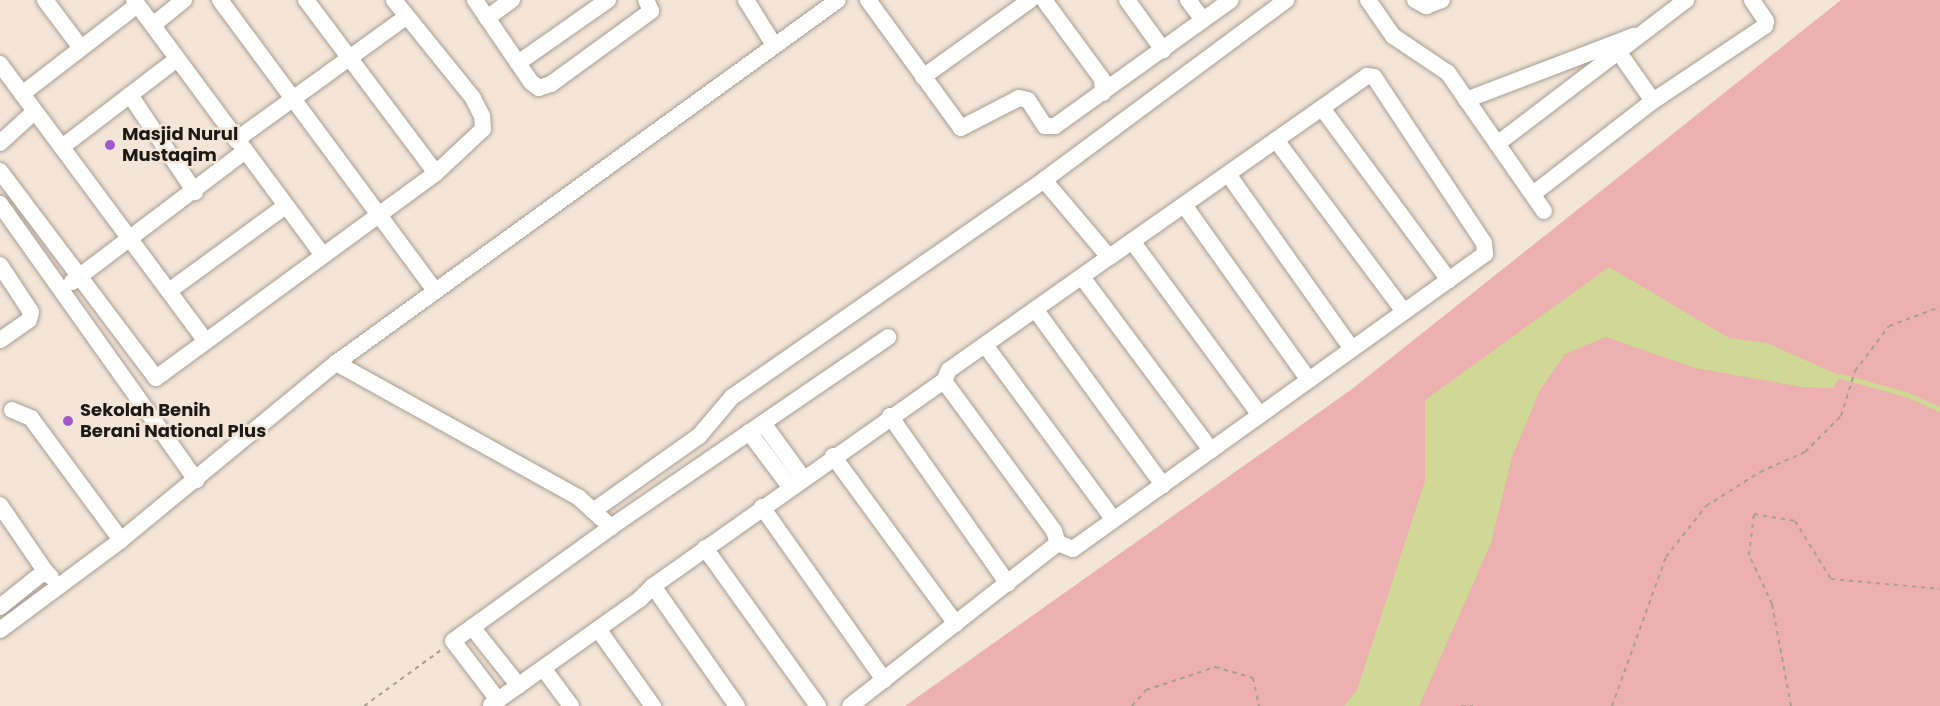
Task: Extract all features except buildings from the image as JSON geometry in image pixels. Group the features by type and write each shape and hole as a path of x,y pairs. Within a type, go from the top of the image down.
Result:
{"street":[{"path":"45,0 81,48"},
{"path":"153,25 184,0"},
{"path":"220,0 434,289"},
{"path":"306,0 436,173"},
{"path":"0,171 156,378 436,173 474,141 483,129 482,116 473,98 394,0"},
{"path":"475,0 518,63 539,88 551,84 651,11 646,0"},
{"path":"487,18 512,0"},
{"path":"518,63 608,0"},
{"path":"746,0 774,45"},
{"path":"0,630 121,540 336,363 434,289 838,0"},
{"path":"868,0 962,128 1019,98 1028,100 1045,126 1050,128 1103,93 1232,0"},
{"path":"923,77 1030,0"},
{"path":"1044,0 1102,79 1103,93"},
{"path":"1127,0 1163,50"},
{"path":"1188,0 1203,20"},
{"path":"593,511 699,436 732,397 1044,180 1286,0"},
{"path":"1368,0 1393,36 1448,73 1544,211"},
{"path":"1415,0 1426,6 1442,0"},
{"path":"1497,144 1620,54 1686,0"},
{"path":"1533,194 1653,101 1765,26 1766,21 1752,0"},
{"path":"22,94 135,2 284,207 322,255"},
{"path":"62,291 78,276 195,192 292,97 406,17"},
{"path":"1466,100 1643,33"},
{"path":"1620,54 1653,101"},
{"path":"62,147 177,59"},
{"path":"0,64 206,341"},
{"path":"888,337 611,527 453,641 494,703 796,482 944,381 949,370 1367,76 1374,77 1484,243 1485,254 1073,549 1058,543 1054,531 944,381"},
{"path":"130,95 195,192"},
{"path":"1322,108 1449,280"},
{"path":"0,142 35,111"},
{"path":"1276,140 1404,312"},
{"path":"1228,174 1352,349"},
{"path":"1044,180 1109,257"},
{"path":"0,204 196,480"},
{"path":"1184,205 1309,380"},
{"path":"169,291 284,207"},
{"path":"1132,241 1260,415"},
{"path":"0,265 31,312 29,320 0,340"},
{"path":"1082,277 1211,450"},
{"path":"1035,309 1163,484"},
{"path":"985,345 1114,520"},
{"path":"336,363 578,497 611,527"},
{"path":"12,410 31,418 121,540"},
{"path":"890,416 1008,584"},
{"path":"756,427 796,482"},
{"path":"833,456 956,624"},
{"path":"762,507 884,680"},
{"path":"2,511 45,571 61,586"},
{"path":"850,706 1058,543"},
{"path":"705,548 818,706"},
{"path":"0,607 45,571"},
{"path":"653,586 737,706"},
{"path":"472,627 519,686"},
{"path":"598,629 653,706"},
{"path":"543,668 571,706"}],"path":[{"path":"1612,706 1666,557 1706,506 1760,472 1805,452 1841,416 1855,371 1889,326 1940,307"},
{"path":"1791,706 1772,604 1749,555 1754,514 1795,521 1831,579 1940,589"},
{"path":"364,706 453,641"},
{"path":"1132,706 1146,690 1215,667 1253,678 1259,706"},
{"path":"1461,706 1473,706"}],"shaded area":[{"path":"1841,0 1940,0 1940,706 905,706 1352,389"},
{"path":"1609,267 1729,338 1767,343 1841,376 1833,388 1802,387 1695,368 1606,337 1565,354 1540,390 1512,457 1491,543 1419,706 1344,706 1357,690 1425,481 1425,400"}],"waterway":[{"path":"1841,376 1906,394 1940,409"}],"place":[{"name":"Masjid Nurul Mustaqim","path":"110,145"},
{"name":"Sekolah Benih Berani National Plus","path":"68,421"}]}
